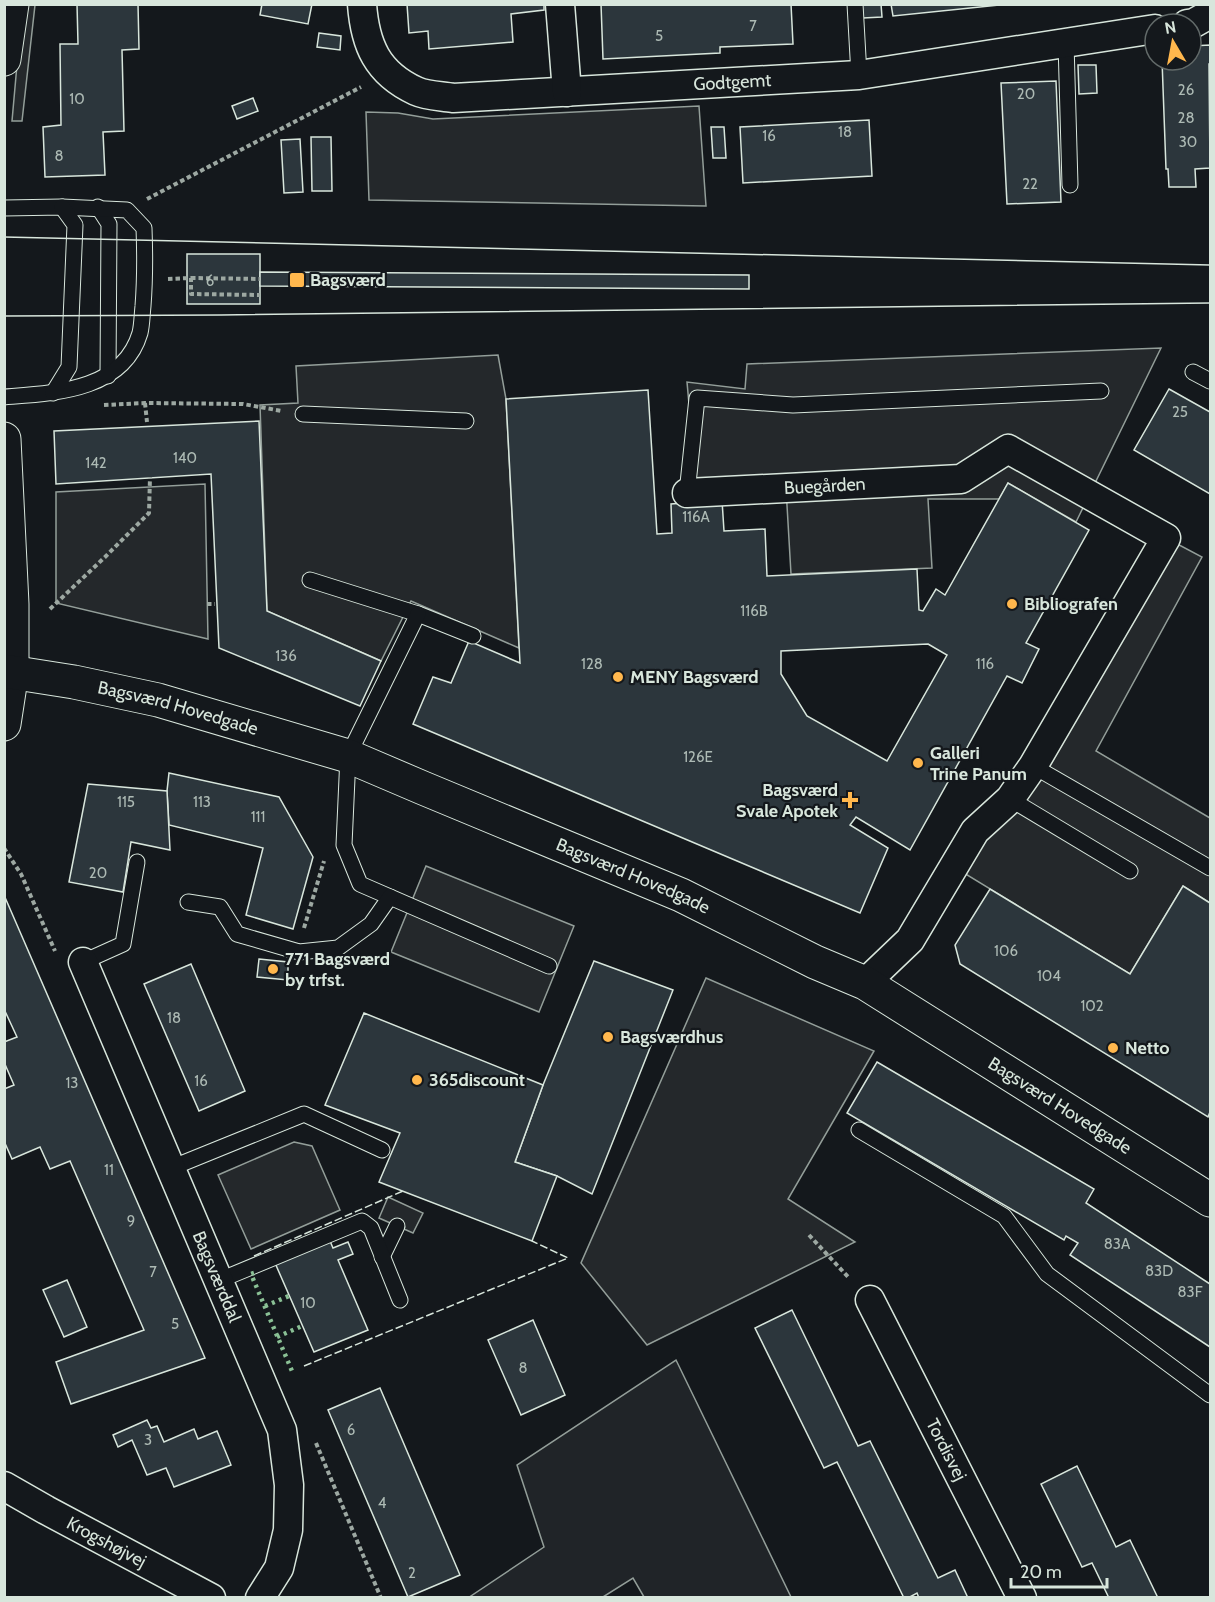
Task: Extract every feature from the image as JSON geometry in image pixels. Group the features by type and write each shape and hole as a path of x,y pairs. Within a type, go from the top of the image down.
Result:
{"street":[{"path":"4,59 12,4"},
{"name":"Godtgemt","path":"362,4 364,27 373,53 388,73 418,92 453,98 859,75 1143,31"},
{"path":"560,4 567,92"},
{"path":"4,439 12,604 4,724"},
{"name":"Buegården","path":"687,493 961,479 1008,449 1166,538 1033,766 1010,799 975,831 910,940 865,983"},
{"name":"Bagsværd Hovedgade","path":"8,672 74,682 158,700 348,756 681,895 815,962 865,983 1210,1200"},
{"name":"Bagsværddal","path":"83,962 282,1430 290,1485 288,1530 279,1568 260,1598"},
{"name":"Tordisvej","path":"870,1300 1023,1598"},
{"name":"Krogshøjvej","path":"4,1486 211,1598"}],"lane":[{"path":"855,4 859,75"},
{"path":"1066,43 1070,185"},
{"path":"53,393 69,367 75,225 62,207"},
{"path":"98,207 110,224 108,376"},
{"path":"4,208 98,207 126,210 144,228 145,278 141,331 124,363 108,376 83,386 53,393 4,397"},
{"path":"1193,372 1210,381"},
{"name":"Buegården","path":"687,493 697,398 793,405 1101,391"},
{"path":"303,414 466,421"},
{"path":"310,580 418,614 472,636"},
{"path":"418,614 348,756 344,845 360,884 549,966"},
{"path":"1033,766 1210,868"},
{"path":"1010,799 1130,871"},
{"path":"83,962 123,944 137,862"},
{"path":"188,902 220,908 237,934 296,952 338,948 371,924 390,897"},
{"path":"171,1168 304,1114 382,1150"},
{"path":"859,1130 1004,1216 1047,1274 1210,1395"},
{"path":"220,1280 362,1221 371,1228 400,1300"},
{"path":"382,1257 397,1226"}],"path":[{"path":"126,210 388,73"},
{"path":"145,278 260,279"},
{"path":"191,278 191,294 260,295"},
{"path":"146,403 147,422"},
{"path":"99,405 243,404 303,414"},
{"path":"50,609 149,513 150,477"},
{"path":"207,603 215,604"},
{"path":"296,952 329,846 345,834"},
{"path":"4,848 21,874 54,950 83,962"},
{"path":"809,1235 870,1300"},
{"path":"313,1436 381,1598"}],"shaded area":[{"path":"24,5 35,5 22,121 12,121 20,31"},
{"path":"699,106 706,206 369,200 366,112 398,113 433,119"},
{"path":"1161,348 1076,522 1008,483 999,499 928,499 932,568 791,574 786,488 697,493 687,382 745,389 747,364"},
{"path":"498,355 506,399 519,648 411,601 381,661 267,611 260,405 298,403 296,366"},
{"path":"205,484 208,639 56,603 56,492"},
{"path":"1166,538 1202,557 1096,751 1210,818 1210,903 1183,886 1130,974 954,867"},
{"path":"426,866 574,926 539,1012 391,952"},
{"path":"706,978 874,1051 788,1199 855,1242 647,1345 581,1263"},
{"path":"294,1142 312,1146 340,1210 251,1249 218,1175"},
{"path":"388,1197 423,1213 413,1233 379,1218"},
{"path":"676,1360 791,1597 644,1597 633,1578 603,1597 468,1598 544,1547 517,1465"}],"building":[{"path":"77,4 138,4 139,49 122,50 124,131 103,132 105,175 45,177 43,127 61,125 60,44 78,44"},
{"path":"262,4 312,4 308,24 260,15"},
{"path":"407,4 544,4 544,10 511,14 513,42 429,49 428,31 409,33"},
{"path":"601,4 791,4 793,44 720,47 720,53 603,59"},
{"path":"862,4 881,4 882,17 863,18"},
{"path":"891,4 1009,4 893,16"},
{"path":"319,33 341,36 340,50 317,47"},
{"path":"1203,45 1210,45 1210,168 1195,169 1196,187 1169,187 1168,169 1166,169 1162,72 1203,72"},
{"path":"1078,65 1096,65 1097,93 1079,94"},
{"path":"1056,81 1061,202 1007,204 1001,83"},
{"path":"253,98 258,111 237,119 232,106"},
{"path":"869,120 872,176 743,183 740,127"},
{"path":"711,127 724,127 726,158 713,158"},
{"path":"311,137 331,137 332,191 312,191"},
{"path":"300,139 303,192 284,193 281,140"},
{"path":"187,254 260,254 260,304 187,304"},
{"path":"260,272 749,275 749,289 260,286"},
{"path":"1169,389 1210,412 1210,494 1134,450"},
{"path":"648,390 657,534 672,533 671,504 722,500 724,531 765,529 767,576 917,569 919,610 923,611 936,589 945,595 1008,483 1089,530 1026,643 1039,649 1022,683 1007,676 910,850 856,817 850,825 888,848 860,913 413,724 433,677 451,683 469,641 520,663 506,399","holes":["928,644 947,655 887,761 807,716 781,674 781,651"]},
{"path":"259,421 267,611 381,661 360,706 219,648 211,474 56,484 54,431"},
{"path":"169,773 279,797 313,857 293,929 246,915 263,848 169,825 167,791"},
{"path":"88,784 167,791 170,850 131,842 123,892 69,882"},
{"path":"1183,886 1210,903 1210,1112 1208,1117 960,964 955,945 990,889 1130,974"},
{"path":"4,895 205,1358 71,1404 56,1362 144,1330 70,1161 50,1169 40,1147 12,1159 4,1141 4,1089 14,1085 4,1062 4,1042 17,1037 4,1009"},
{"name":"771 Bagsværd by trfst.","path":"259,959 288,962 288,980 257,977"},
{"name":"Bagsværdhus","path":"594,961 673,990 592,1194 557,1176 515,1162 543,1085"},
{"path":"191,964 245,1091 199,1111 144,984"},
{"path":"364,1013 543,1085 515,1162 557,1176 532,1241 379,1182 400,1133 325,1105"},
{"path":"877,1062 1094,1189 1086,1203 1210,1284 1210,1347 1070,1255 1078,1243 1066,1236 1064,1240 847,1113"},
{"path":"330,1241 333,1248 348,1242 353,1254 338,1260 368,1330 314,1352 275,1263"},
{"path":"67,1280 87,1327 64,1337 43,1290"},
{"path":"792,1310 858,1446 870,1441 938,1578 955,1570 968,1598 919,1598 917,1593 904,1598 837,1462 824,1468 755,1328"},
{"path":"533,1320 565,1395 521,1415 488,1340"},
{"path":"380,1388 460,1575 408,1597 328,1410"},
{"path":"147,1420 151,1428 157,1426 164,1442 194,1429 198,1439 217,1431 231,1465 174,1487 166,1468 147,1475 132,1440 118,1447 113,1435"},
{"path":"1077,1466 1116,1547 1130,1540 1158,1598 1109,1598 1092,1563 1082,1567 1041,1484"}],"tram line":[{"path":"4,237 1210,265"},
{"path":"4,316 1210,303"}],"hedge":[{"path":"254,1273 251,1274 292,1371"},
{"path":"265,1306 289,1296"},
{"path":"277,1337 302,1326"}],"fence":[{"path":"254,1256 403,1191"},
{"path":"304,1366 568,1258 532,1241"}],"place":[{"name":"Bagsværd","path":"297,280"},
{"name":"Bibliografen","path":"1012,604"},
{"name":"MENY Bagsværd","path":"618,677"},
{"name":"Galleri Trine Panum","path":"918,763"},
{"name":"Bagsværd Svale Apotek","path":"850,800"},
{"name":"771 Bagsværd by trfst.","path":"273,969"},
{"name":"Bagsværdhus","path":"608,1037"},
{"name":"Netto","path":"1113,1048"},
{"name":"365discount","path":"417,1080"}]}
